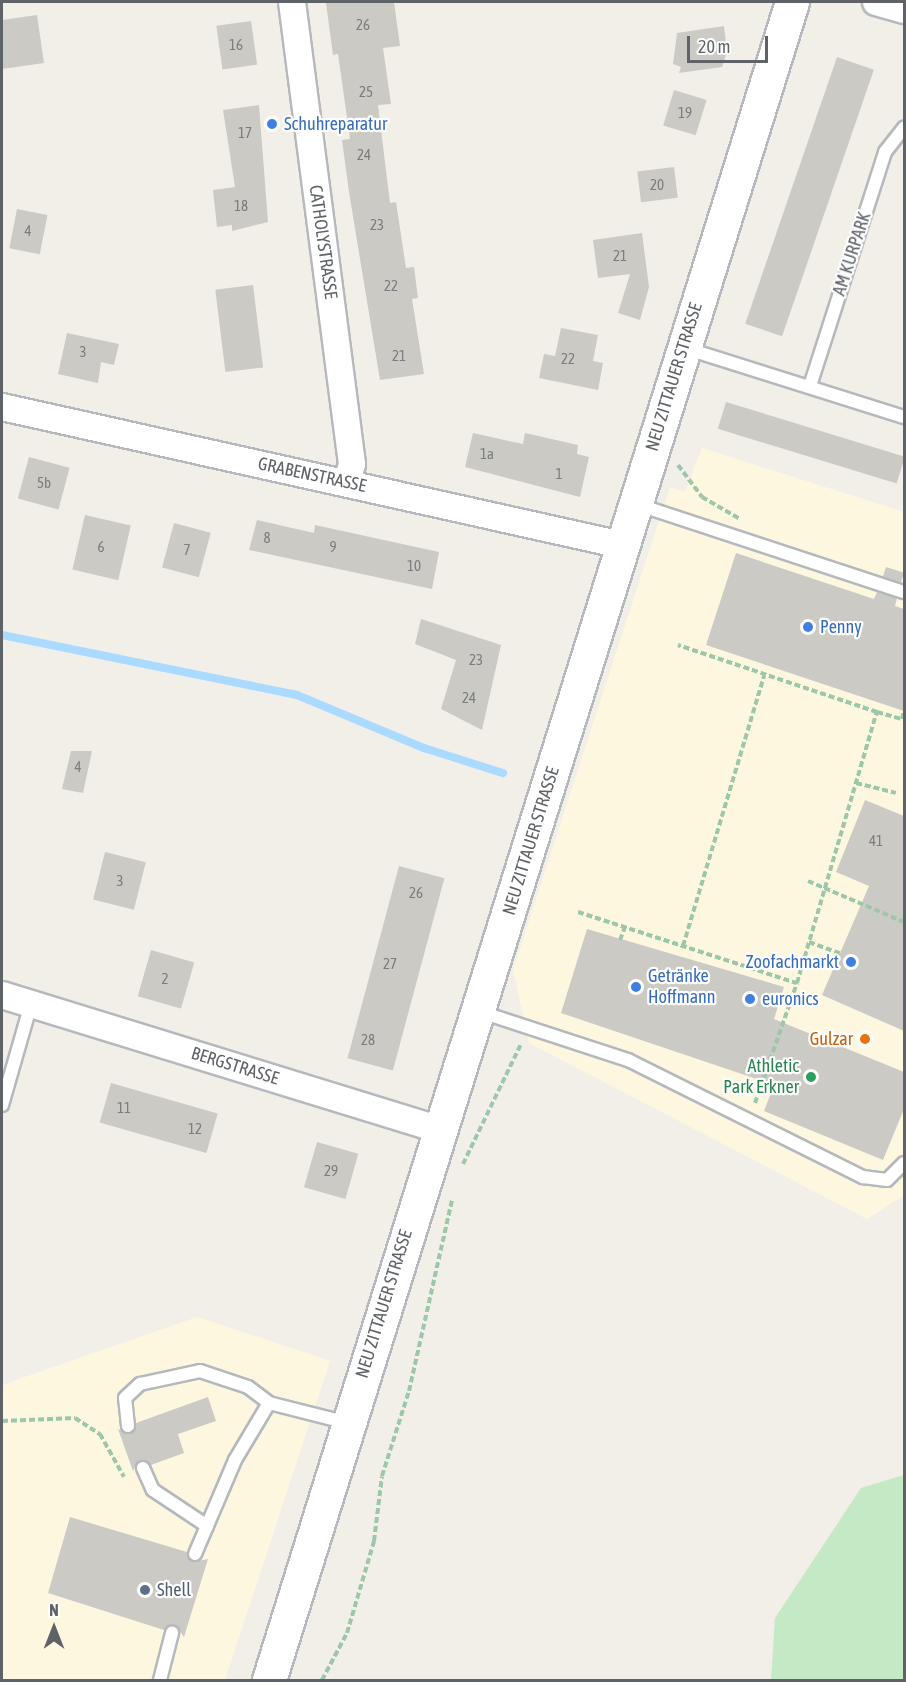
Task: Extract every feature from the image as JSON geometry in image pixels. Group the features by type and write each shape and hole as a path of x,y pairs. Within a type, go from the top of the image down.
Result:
{"main road":[{"name":"NEU ZITTAUER STRASSE","path":"269,1680 438,1129 477,1011 792,2"}],"street":[{"name":"CATHOLYSTRASSE","path":"292,2 351,464 347,482"},
{"path":"876,2 904,10"},
{"name":"GRABENSTRASSE","path":"2,407 622,545"},
{"name":"BERGSTRASSE","path":"2,995 438,1129"}],"lane":[{"name":"AM KURPARK","path":"810,386 885,152 904,128"},
{"path":"683,347 904,417"},
{"path":"635,503 737,539 904,592"},
{"path":"2,1106 31,1004"},
{"path":"477,1011 533,1027 628,1060 748,1118 863,1178 887,1180 904,1163"},
{"path":"128,1426 125,1398 140,1383 176,1373 200,1371 248,1387 269,1403 349,1423"},
{"path":"195,1554 235,1460 269,1403"},
{"path":"143,1468 153,1490 207,1526"},
{"path":"160,1680 172,1632"}],"path":[{"path":"673,457 702,497 738,513 737,539"},
{"path":"678,645 764,676 877,712 902,719 904,711"},
{"path":"683,946 764,676"},
{"path":"748,1118 797,982 877,712"},
{"path":"856,783 896,794"},
{"path":"808,881 904,922"},
{"path":"578,912 797,982"},
{"path":"620,940 625,927"},
{"path":"809,942 840,953"},
{"path":"460,1172 533,1027"},
{"path":"322,1680 347,1633 374,1541 382,1476 411,1380 453,1193"},
{"path":"2,1421 75,1418 100,1434 135,1496 153,1490"}],"shaded area":[{"path":"702,448 904,512 904,1195 867,1219 529,1043 513,970 670,487 685,492"},
{"path":"197,1317 330,1361 225,1680 2,1680 2,1385"}],"green space":[{"path":"904,1475 904,1680 771,1680 775,1618 861,1488"}],"building":[{"path":"394,2 400,46 383,48 391,104 378,105 390,203 396,202 406,268 414,267 418,298 412,299 424,374 380,380 342,140 350,139 338,54 333,55 326,3"},
{"path":"37,15 44,63 2,69 2,20"},
{"path":"251,21 257,65 222,69 216,26"},
{"path":"724,26 727,52 722,67 679,73 681,67 673,64 677,33"},
{"path":"837,57 874,70 782,336 745,324"},
{"path":"674,90 707,100 696,135 663,125"},
{"path":"259,105 268,222 232,231 232,225 217,227 213,190 235,187 223,110"},
{"path":"674,167 678,198 641,202 637,172"},
{"path":"17,209 47,215 40,254 9,248"},
{"path":"642,233 649,287 640,320 618,313 630,274 598,278 593,240"},
{"path":"253,285 263,367 225,372 215,290"},
{"path":"561,328 598,335 593,361 603,363 598,390 539,378 544,354 555,356"},
{"path":"67,333 119,344 114,365 101,362 98,383 58,374"},
{"path":"726,402 904,456 897,483 718,429"},
{"path":"473,433 523,444 525,433 578,445 577,454 589,457 580,497 465,467"},
{"path":"29,457 70,468 58,509 18,499"},
{"path":"85,515 131,526 118,580 72,570"},
{"path":"257,520 314,533 315,525 439,552 432,589 249,550"},
{"path":"174,523 211,533 199,577 162,567"},
{"name":"Penny","path":"736,553 874,599 877,592 897,598 895,606 904,609 904,711 706,645"},
{"path":"886,567 904,573 901,582 883,577"},
{"path":"421,619 501,645 482,730 441,709 456,660 415,644"},
{"path":"71,751 92,751 83,793 62,789"},
{"path":"865,800 904,816 904,1031 822,995 869,886 836,872"},
{"path":"105,852 146,862 134,910 93,900"},
{"path":"399,866 444,878 393,1070 347,1058"},
{"path":"587,929 784,987 774,1019 904,1072 904,1109 883,1160 764,1111 774,1085 561,1013"},
{"path":"151,950 194,962 181,1009 138,996"},
{"path":"111,1083 218,1114 206,1153 100,1122"},
{"path":"317,1142 358,1154 345,1199 304,1187"},
{"path":"208,1397 216,1421 178,1434 184,1453 151,1465 140,1460 133,1471 118,1429 129,1434 136,1423"},
{"path":"70,1517 187,1552 192,1562 208,1559 184,1637 175,1625 164,1630 48,1593"}],"waterway":[{"path":"2,635 297,695 424,748 503,773"}],"place":[{"name":"Schuhreparatur","path":"272,124"},
{"name":"Penny","path":"808,627"},
{"name":"Zoofachmarkt","path":"851,962"},
{"name":"Getränke Hoffmann","path":"636,987"},
{"name":"euronics","path":"750,999"},
{"name":"Gulzar","path":"865,1039"},
{"name":"Athletic Park Erkner","path":"811,1077"},
{"name":"Shell","path":"145,1590"}]}
